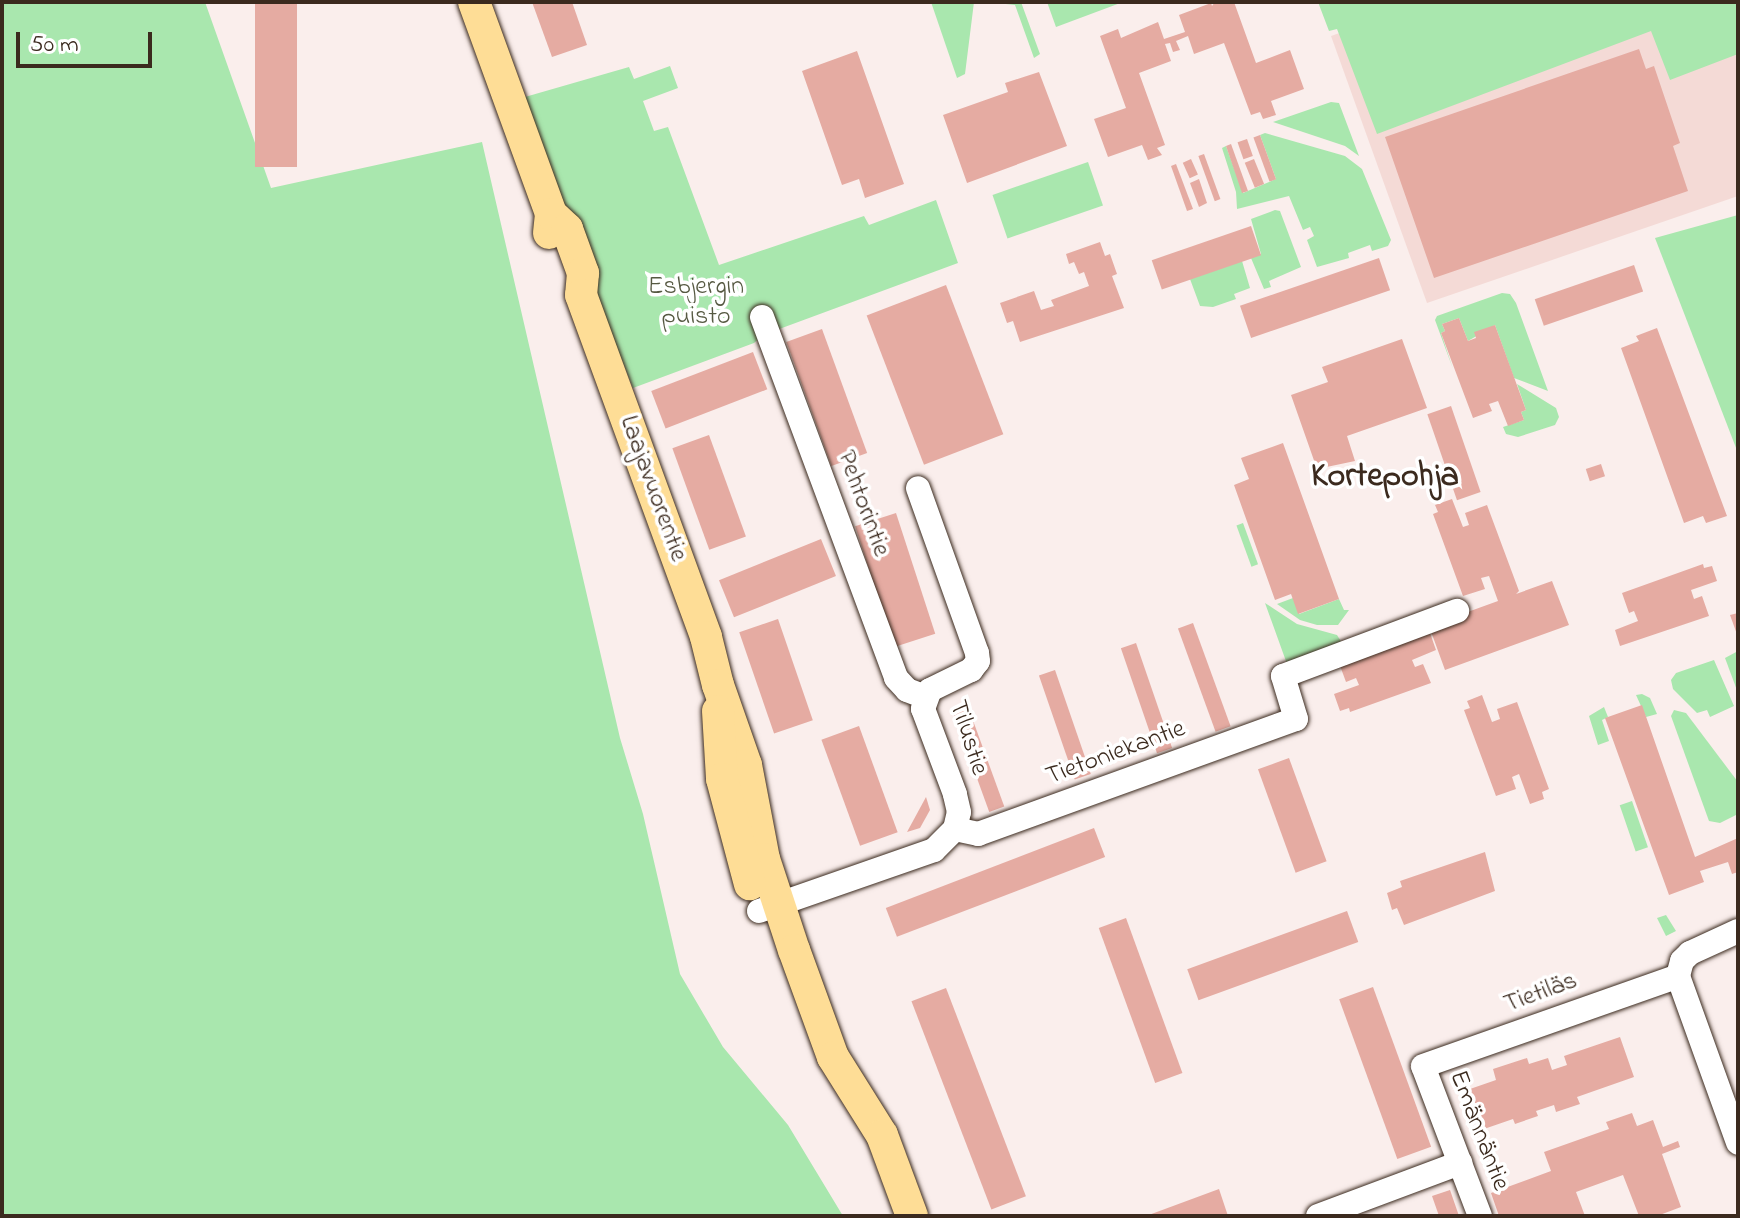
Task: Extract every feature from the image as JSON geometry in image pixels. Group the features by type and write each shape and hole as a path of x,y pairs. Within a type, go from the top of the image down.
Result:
{"main road":[{"name":"Laajavuorentie","path":"474,2 551,214 567,229 583,273 581,295 706,637 718,685 722,779 768,908 786,986 815,1042 833,1057 882,1135 912,1216"}],"street":[{"name":"Pehtorintie","path":"762,317 896,678 907,690 925,697"},
{"name":"Tilustie","path":"918,488 978,661 971,670 947,679 925,697 923,709 955,794 959,812 955,829"},
{"name":"Tietoniekantie","path":"955,829 978,834 1296,719 1283,676 1457,611"},
{"path":"768,908 934,850 955,829"},
{"path":"1738,931 1690,953 1682,961 1678,976 1738,1143"},
{"name":"Tietiläs","path":"1423,1066 1678,976"},
{"name":"Emännäntie","path":"1423,1066 1480,1216"},
{"path":"1318,1216 1460,1163"}],"shaded area":[{"path":"1428,2 1738,2 1738,196 1427,303 1331,36"}],"green space":[{"path":"2,2 205,2 271,188 482,142 620,738 643,814 680,974 723,1047 788,1125 843,1216 2,1216"},
{"path":"931,2 974,2 965,74 957,78"},
{"path":"987,2 1021,2 1040,54 1034,58 1015,5"},
{"path":"1047,2 1123,2 1056,27"},
{"path":"1318,2 1738,2 1738,54 1670,80 1651,31 1377,134 1337,29 1329,31"},
{"name":"Esbjergin puisto","path":"670,66 678,88 643,101 654,131 668,127 719,265 864,216 869,225 936,200 958,263 763,335 754,343 633,388 518,99 629,67 634,79"},
{"path":"1331,102 1339,103 1359,156 1345,146 1273,122"},
{"path":"1265,133 1345,156 1362,169 1391,240 1388,246 1372,251 1370,245 1348,253 1349,258 1317,267 1307,240 1314,236 1310,227 1303,230 1289,196 1237,209 1236,192 1222,148 1226,146 1243,193 1276,179 1260,135"},
{"path":"1088,162 1103,205 1007,238 993,195"},
{"path":"1280,211 1301,267 1269,281 1271,287 1264,289 1251,258 1261,254 1251,219"},
{"path":"1738,215 1738,453 1655,238"},
{"path":"1242,261 1250,288 1234,294 1236,299 1213,307 1200,306 1190,279"},
{"path":"1502,293 1510,294 1516,303 1548,391 1514,378 1495,325 1468,341 1459,318 1442,324 1445,331 1441,333 1453,369 1435,320 1437,316"},
{"path":"1517,384 1556,408 1559,417 1555,425 1518,437 1506,434 1503,427 1524,420 1521,412 1526,410"},
{"path":"1243,523 1258,564 1251,567 1236,525"},
{"path":"1293,598 1299,614 1339,599 1344,610 1349,610 1338,625 1317,625 1300,620 1277,604"},
{"path":"1265,603 1297,624 1337,635 1342,643 1287,664"},
{"path":"1738,651 1738,693 1725,658"},
{"path":"1714,660 1734,706 1710,717 1707,710 1697,713 1673,689 1671,680 1676,673"},
{"path":"1636,695 1650,698 1657,714 1646,717"},
{"path":"1604,707 1608,717 1602,720 1609,741 1598,745 1589,716"},
{"path":"1674,710 1686,713 1738,782 1738,814 1720,823 1709,821 1671,716"},
{"path":"1632,801 1648,847 1636,852 1620,805"},
{"path":"1666,915 1676,931 1666,936 1657,918"}],"building":[{"path":"255,2 297,2 297,167 255,167"},
{"path":"532,2 572,2 587,45 552,57"},
{"path":"1215,2 1234,2 1256,63 1290,50 1304,89 1271,101 1276,115 1263,119 1260,112 1251,115 1224,43 1194,54 1188,36 1176,41 1180,50 1173,52 1170,43 1165,44 1171,61 1139,73 1165,145 1157,148 1162,155 1148,160 1142,145 1108,157 1094,119 1126,108 1100,36 1118,29 1121,38 1158,22 1164,39 1185,32 1179,15 1211,3 1212,6"},
{"path":"1639,49 1646,69 1654,66 1680,143 1673,146 1688,191 1434,278 1385,137"},
{"path":"857,51 904,184 865,198 859,179 842,185 802,71"},
{"path":"1039,72 1067,146 967,183 943,115 1008,92 1005,83"},
{"path":"1260,135 1276,179 1269,182 1253,137"},
{"path":"1247,139 1253,156 1243,159 1238,142"},
{"path":"1231,144 1248,191 1242,193 1226,146"},
{"path":"1204,154 1220,199 1215,201 1198,156"},
{"path":"1191,159 1198,175 1190,178 1183,163"},
{"path":"1254,159 1264,184 1255,188 1245,163"},
{"path":"1176,164 1193,209 1187,211 1171,166"},
{"path":"1199,179 1207,203 1199,207 1190,183"},
{"path":"1251,226 1261,255 1162,289 1152,260"},
{"path":"1100,242 1105,256 1110,254 1117,274 1112,276 1124,308 1020,342 1013,321 1007,323 1000,303 1034,291 1041,310 1054,306 1051,300 1089,286 1084,272 1079,274 1074,262 1069,264 1066,254"},
{"path":"1379,258 1390,290 1251,338 1240,306"},
{"path":"1634,265 1643,291 1544,326 1535,299"},
{"path":"946,285 1003,434 924,465 867,315"},
{"path":"1459,318 1468,341 1476,338 1474,332 1495,325 1526,410 1521,412 1524,420 1508,426 1498,401 1489,404 1492,411 1473,418 1441,333 1445,331 1442,324"},
{"path":"1657,328 1727,516 1706,523 1703,516 1684,523 1621,348 1639,341 1636,336"},
{"path":"822,329 867,453 831,466 786,342"},
{"path":"1402,339 1427,408 1347,436 1355,461 1317,469 1291,395 1328,382 1322,367"},
{"path":"753,352 767,389 666,428 651,391"},
{"path":"1451,406 1481,492 1457,500 1427,414"},
{"path":"709,435 746,536 709,550 672,448"},
{"path":"1283,443 1339,599 1298,614 1291,594 1275,600 1234,485 1249,479 1241,458"},
{"path":"1601,464 1605,476 1590,481 1586,469"},
{"path":"1452,499 1463,527 1469,525 1465,513 1487,505 1519,591 1516,594 1552,581 1569,625 1445,670 1429,626 1498,601 1489,576 1481,578 1485,589 1463,596 1433,514 1438,512 1435,505"},
{"path":"896,513 935,634 894,647 855,526"},
{"path":"821,539 836,576 734,617 719,580"},
{"path":"1703,564 1704,568 1712,566 1717,581 1691,590 1694,599 1702,596 1709,616 1620,646 1615,630 1638,621 1634,611 1629,613 1622,593"},
{"path":"1738,613 1738,637 1730,615"},
{"path":"778,619 813,720 774,734 739,632"},
{"path":"1193,623 1231,726 1216,732 1178,628"},
{"path":"1430,633 1436,650 1412,660 1415,667 1423,664 1431,683 1350,712 1349,708 1340,711 1334,694 1359,685 1356,678 1346,682 1339,663"},
{"path":"1136,643 1172,748 1157,753 1121,648"},
{"path":"1055,670 1091,774 1075,780 1039,676"},
{"path":"1482,695 1492,722 1500,719 1497,709 1517,702 1549,789 1542,792 1544,799 1530,804 1519,774 1512,777 1516,789 1496,796 1464,710 1470,708 1467,701"},
{"path":"967,704 1004,806 989,812 952,709"},
{"path":"1642,705 1695,857 1738,838 1738,872 1732,874 1728,862 1700,871 1704,882 1669,895 1605,718"},
{"path":"859,726 898,832 860,846 821,740"},
{"path":"1289,758 1327,861 1296,873 1258,769"},
{"path":"926,797 930,810 920,828 907,832"},
{"path":"1094,828 1105,857 897,937 886,908"},
{"path":"1485,852 1495,891 1404,925 1397,908 1392,910 1387,893 1402,887 1400,881"},
{"path":"1347,911 1358,942 1199,1000 1187,969"},
{"path":"1126,918 1182,1073 1155,1083 1099,928"},
{"path":"1373,987 1431,1147 1397,1159 1339,999"},
{"path":"946,988 1026,1196 991,1209 911,1001"},
{"path":"1620,1037 1634,1077 1577,1097 1580,1104 1556,1112 1554,1105 1536,1111 1538,1116 1515,1124 1513,1119 1484,1129 1470,1089 1496,1080 1493,1069 1527,1058 1529,1064 1548,1058 1552,1070 1567,1065 1564,1056"},
{"path":"1632,1113 1637,1126 1653,1120 1663,1147 1678,1141 1680,1147 1662,1154 1681,1207 1657,1216 1639,1216 1623,1175 1576,1192 1585,1216 1499,1216 1491,1193 1551,1171 1544,1152 1609,1129 1606,1122"},
{"path":"1219,1189 1228,1216 1146,1216"},
{"path":"1450,1190 1459,1216 1439,1216 1432,1196"}],"district":[{"name":"Kortepohja","path":"1385,478"}]}
